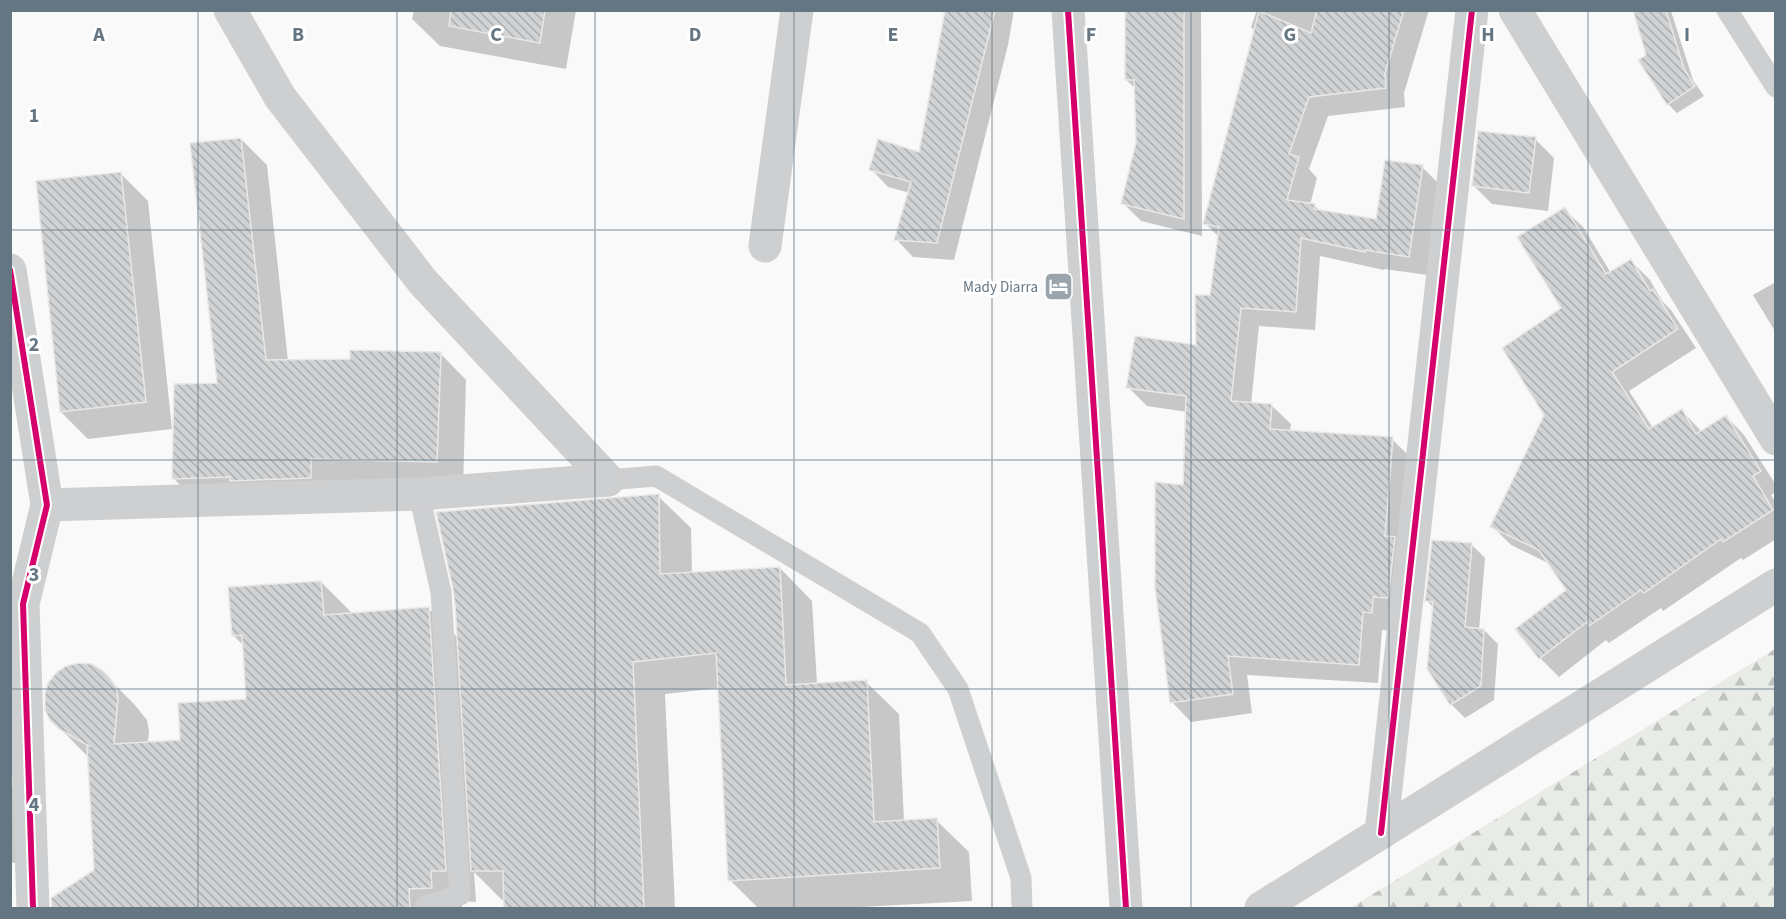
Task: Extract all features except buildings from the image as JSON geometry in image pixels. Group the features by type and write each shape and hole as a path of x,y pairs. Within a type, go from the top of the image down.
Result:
{"street":[{"path":"230,10 280,97 423,282 608,480"},
{"path":"765,246 797,10"},
{"path":"1068,10 1126,909"},
{"path":"1381,833 1472,10"},
{"path":"1515,10 1776,439"},
{"path":"10,270 47,504 23,604 33,909"},
{"path":"47,504 419,494 608,480"},
{"path":"1262,909 1776,585"}],"lane":[{"path":"1727,10 1776,87"},
{"path":"608,480 656,476 920,633 958,689 1021,878 1022,909"},
{"path":"419,494 441,592 459,895 425,906 426,909"}],"green space":[{"path":"1775,649 1775,908 1350,908"}],"cycle path":[{"path":"1068,10 1126,908"},
{"path":"1381,833 1472,10"},
{"path":"10,270 47,505 23,604 33,908"}],"place":[{"name":"Mady Diarra","path":"1059,287"}]}
